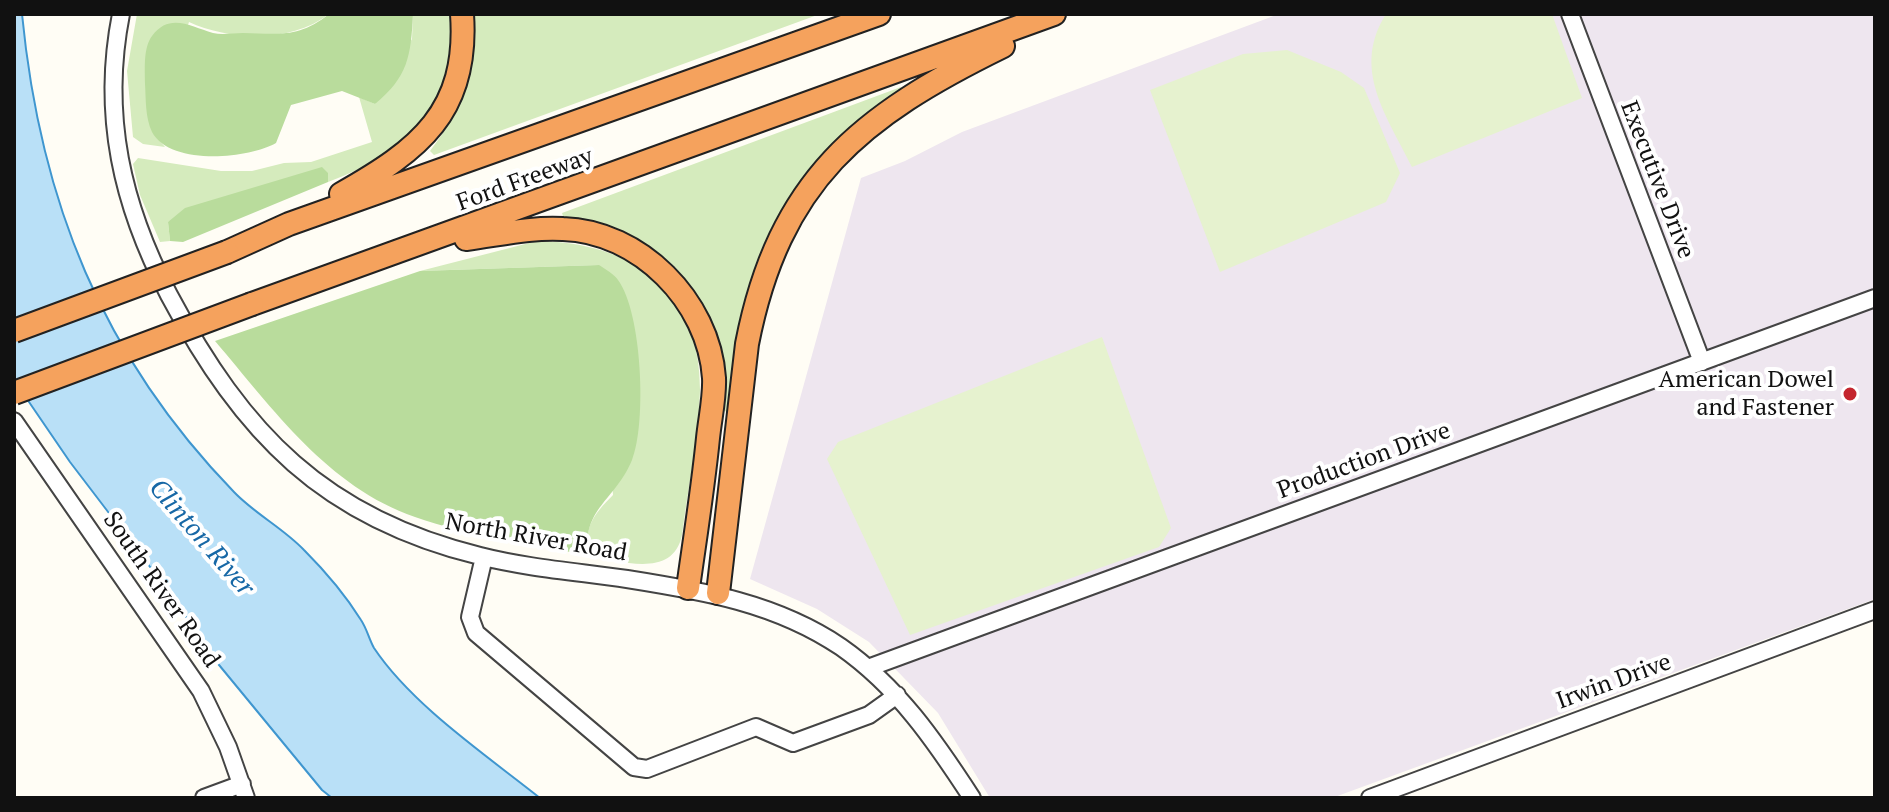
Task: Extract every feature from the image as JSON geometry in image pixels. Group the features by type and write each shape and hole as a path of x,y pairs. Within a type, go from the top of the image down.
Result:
{"highway":[{"path":"289,224 393,165 433,127 444,113 458,73 462,14"},
{"name":"Ford Freeway","path":"14,331 227,252 289,224 879,14"},
{"name":"Ford Freeway","path":"14,393 1054,14"},
{"path":"718,593 728,488 755,303 767,267 796,211 838,154 872,121 928,82 1068,14"},
{"path":"426,244 541,229 593,232 634,250 673,283 697,322 711,360 714,379 688,588"}],"street":[{"name":"North River Road","path":"121,14 112,90 117,157 125,191 150,258 178,311 266,438 334,498 378,523 427,542 484,557 718,593 749,602 819,634 868,668 897,695 931,734 972,798"},
{"name":"Executive Drive","path":"1570,14 1702,362"},
{"name":"Production Drive","path":"868,668 1875,298"},
{"name":"South River Road","path":"14,421 201,691 244,791"},
{"path":"484,557 470,617 476,633 634,767 647,769 756,727 793,743 869,715 897,695"},
{"name":"Irwin Drive","path":"1370,798 1875,610"},
{"path":"204,798 244,791"}],"shaded area":[{"path":"1279,14 1875,14 1875,599 1332,798 990,798 938,713 869,642 817,609 750,579 861,178 905,161 962,132"}],"green space":[{"path":"137,14 329,14 297,30 260,36 223,33 189,22 153,133 165,147 143,144 133,137 127,71"},
{"path":"329,14 413,14 406,65 395,84 375,104 342,91 291,105 276,143 229,156 192,155 175,150 161,143 152,132 146,108 145,59 149,41 159,29 181,23 216,34 278,34 298,31"},
{"path":"413,14 451,14 450,47 445,76 436,100 423,122 405,140 384,156 328,182 328,173 168,222 170,241 160,242 140,195 133,164 138,158 221,171 252,171 284,163 311,162 372,142 359,97 375,104 412,39"},
{"path":"474,14 820,14 434,155 430,151 451,120 466,87 473,52"},
{"path":"1386,14 1552,14 1582,98 1412,167 1384,111 1372,73 1376,34"},
{"path":"1287,50 1341,72 1364,88 1400,173 1386,202 1220,272 1150,90 1243,54"},
{"path":"901,87 902,90 871,112 809,177 730,412 723,411 719,375 702,315 696,297 683,276 655,250 638,240 601,226 564,219 562,213"},
{"path":"322,167 328,173 328,182 183,242 170,241 168,222 185,208"},
{"path":"537,241 601,250 629,262 653,278 673,298 688,324 697,354 699,408 682,535 677,549 668,558 644,564 588,556 589,529 600,509 613,495 599,265 420,271"},
{"path":"599,265 616,278 626,295 632,316 640,368 640,421 632,460 590,527 588,556 457,530 384,504 355,486 304,443 215,341 420,271"},
{"path":"1102,337 1171,528 1159,547 910,635 827,459 838,442"}],"water":[{"name":"Clinton River","path":"14,14 22,14 44,148 62,211 85,272 114,330 148,386 188,440 234,492 296,542 327,575 361,620 374,648 408,689 451,728 540,798 332,798 322,790 210,654 173,597 70,462 14,380"}],"place":[{"name":"American Dowel and Fastener","path":"1850,394"}]}
